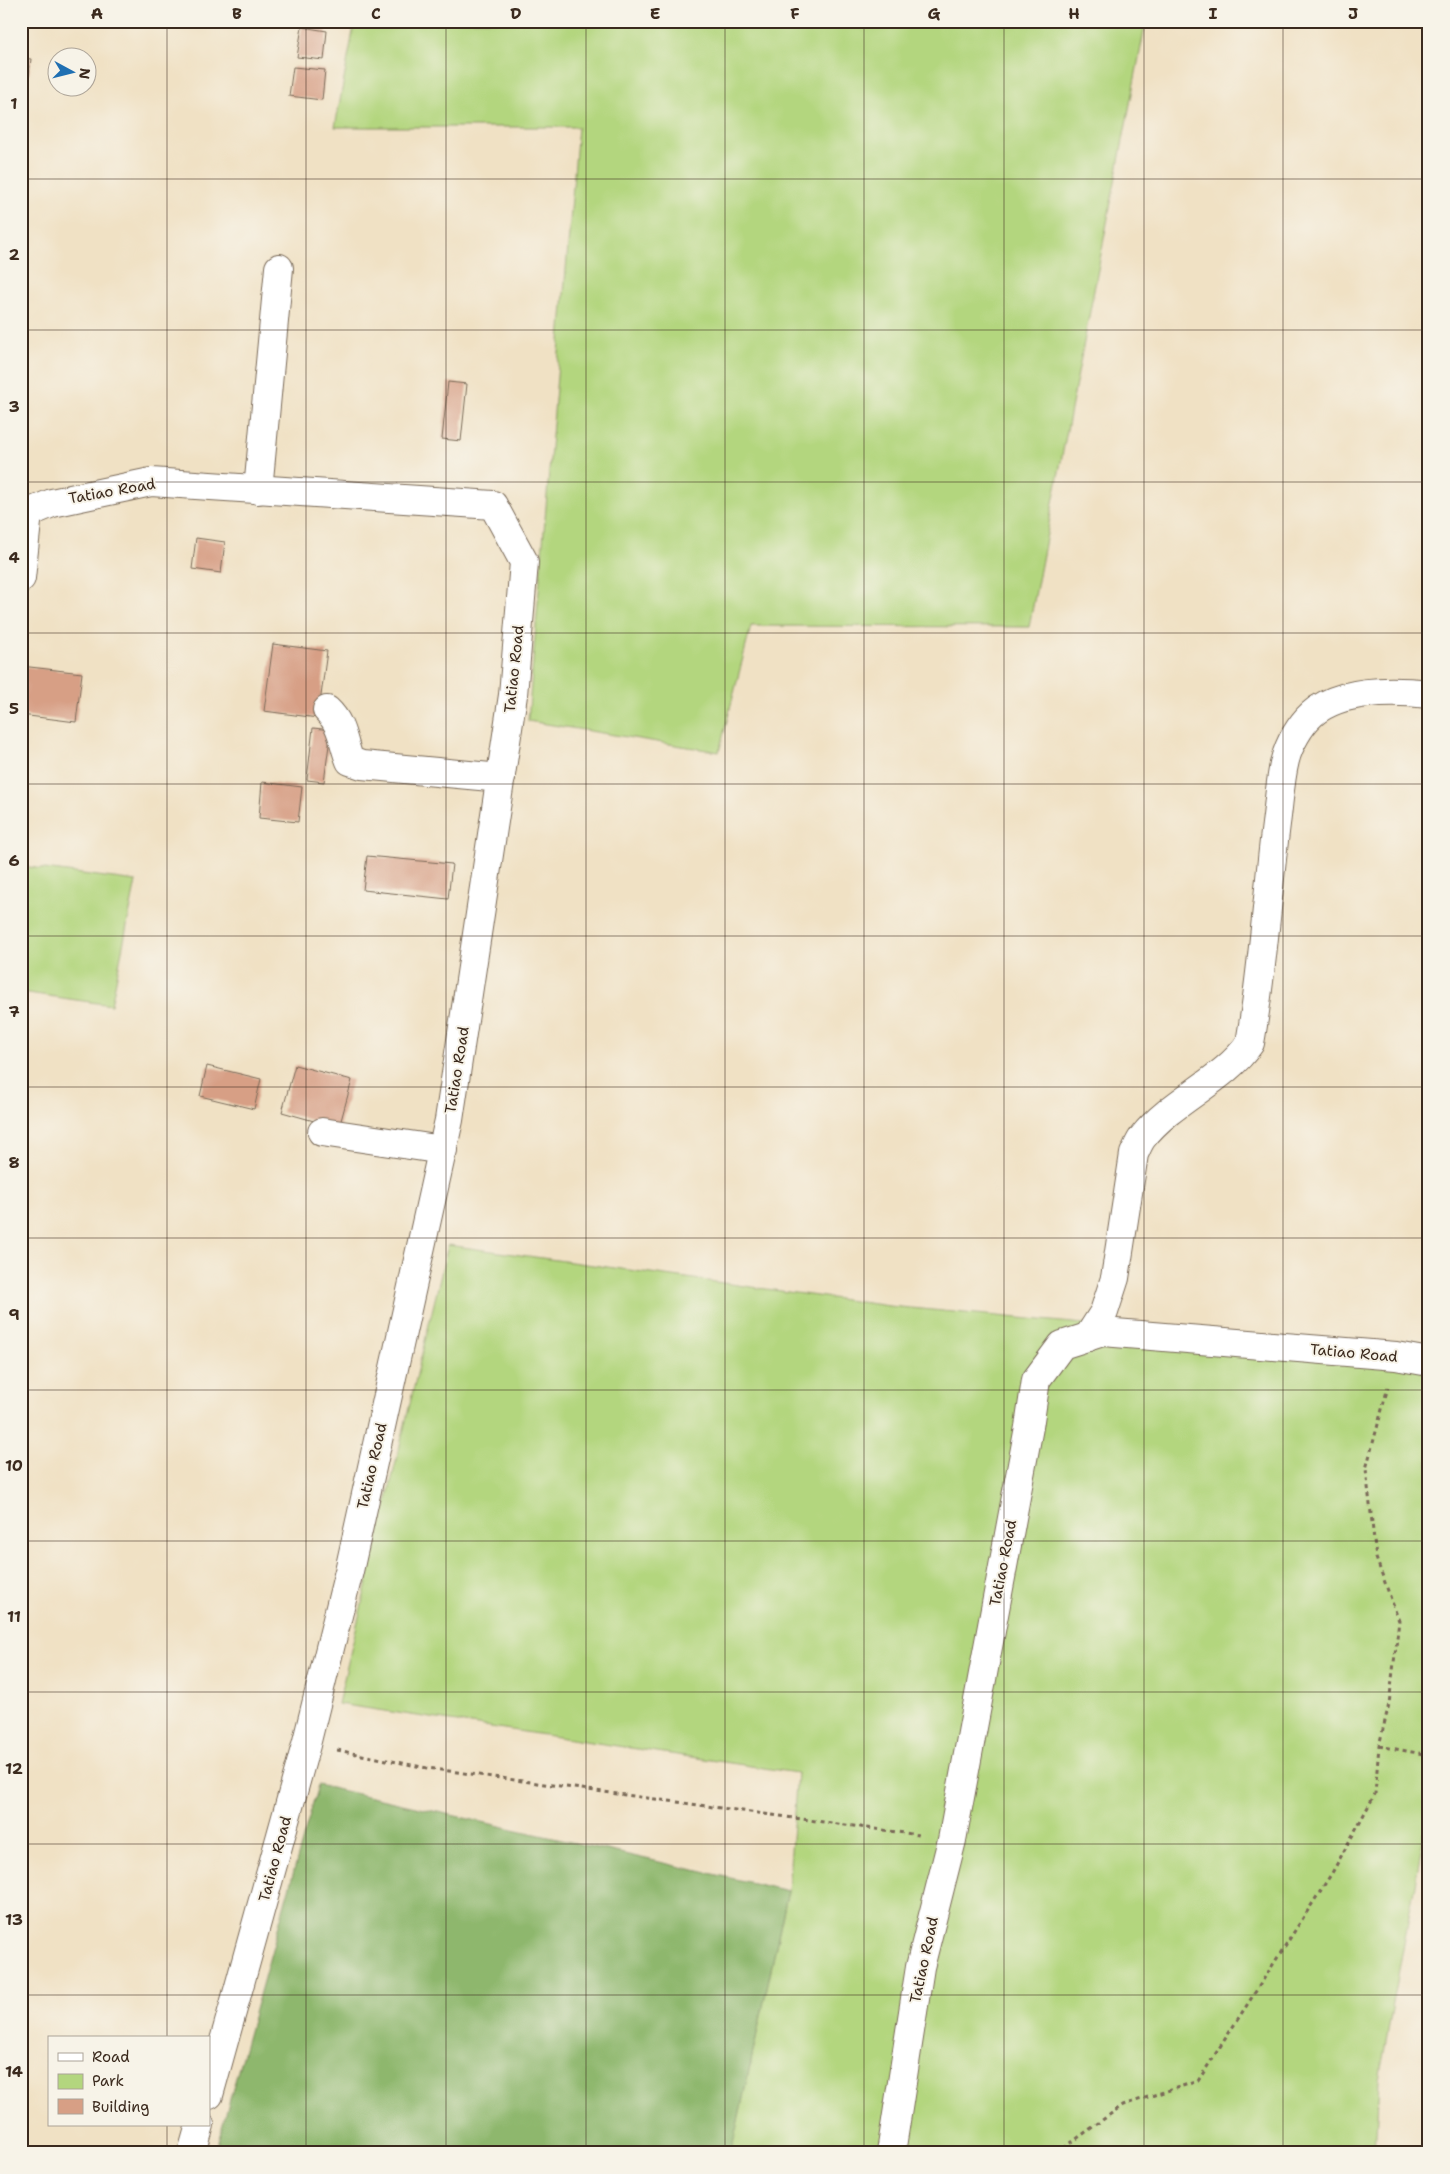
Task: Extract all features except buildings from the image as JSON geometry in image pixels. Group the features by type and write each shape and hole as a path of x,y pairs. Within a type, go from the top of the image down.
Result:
{"street":[{"path":"258,490 279,268"},
{"name":"Tatiao Road","path":"25,514 52,502 151,482 492,505 524,562 513,695 449,1120 348,1571 306,1745 210,2091"},
{"path":"21,578 25,514"},
{"path":"1088,1337 1104,1312 1115,1278 1134,1154 1143,1137 1168,1114 1240,1057 1250,1043 1285,760 1297,733 1312,714 1332,702 1363,694 1402,691 1429,694"},
{"path":"326,710 336,719 341,729 343,745 350,761 362,765 501,778"},
{"path":"322,1132 442,1150"},
{"name":"Tatiao Road","path":"892,2153 920,1967 952,1840 1029,1427 1036,1380 1062,1345 1103,1332 1396,1356 1429,1362"},
{"path":"192,2153 200,2126"}],"path":[{"path":"1057,2153 1123,2105 1198,2081 1332,1873 1375,1794 1379,1746 1389,1704 1399,1621 1376,1558 1366,1469 1396,1356"},
{"path":"306,1745 427,1768 952,1840"},
{"path":"1379,1746 1429,1755"}],"green space":[{"path":"355,21 1146,21 1029,627 751,626 719,752 528,721 578,127 335,127"},
{"path":"21,866 136,881 111,1005 21,992"},
{"path":"448,1245 889,1306 1429,1356 1429,1807 1379,2080 1375,2153 731,2153 788,1891 797,1773 338,1704"},
{"path":"318,1785 788,1891 731,2153 233,2153 216,2149"}]}
